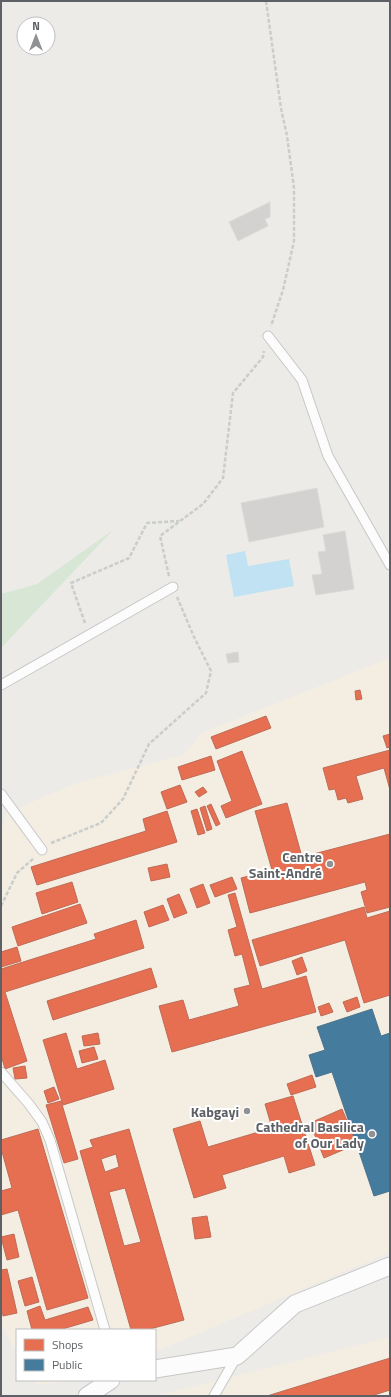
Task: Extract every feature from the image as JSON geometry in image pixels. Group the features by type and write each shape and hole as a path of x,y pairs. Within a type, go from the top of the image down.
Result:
{"street":[{"path":"156,1369 237,1356 295,1304 390,1266"},
{"path":"87,1396 110,1381"}],"lane":[{"path":"268,336 302,380 328,456 390,566"},
{"path":"1,685 173,587"},
{"path":"1,794 42,850"},
{"path":"1,1072 29,1104 42,1122 50,1140 105,1329"},
{"path":"214,1396 237,1356"}],"path":[{"path":"1,906 17,873 49,844 100,823 123,799 149,744 206,693 211,671 194,637 173,587 160,536 203,504 223,478 233,393 263,356 283,290 294,241 294,188 266,1"},
{"path":"89,635 71,583 129,558 147,523 181,521"}],"shaded area":[{"path":"390,658 390,1252 156,1352 156,1329 16,1329 16,1350 1,1325 1,833 6,813 77,783 183,755 202,733"},
{"path":"390,1337 390,1396 155,1396"},
{"path":"35,1381 69,1381 37,1385"}],"green space":[{"path":"113,530 1,648 1,594 37,584"}],"water":[{"path":"245,551 248,566 289,559 294,586 234,597 226,555"}],"building: Shops":[{"path":"360,690 362,699 356,700 355,691"},
{"path":"266,716 271,728 216,749 211,737"},
{"path":"390,734 390,747 387,748 383,736"},
{"path":"390,750 390,790 384,768 356,776 363,799 348,803 346,798 338,800 335,789 329,790 323,768"},
{"path":"242,751 262,804 226,818 221,806 232,801 217,761"},
{"path":"211,756 215,770 182,780 178,767"},
{"path":"180,785 187,802 167,809 161,792"},
{"path":"203,787 207,792 199,797 195,792"},
{"name":"Centre Saint-André","path":"287,803 302,857 390,834 390,907 367,913 361,892 367,890 365,882 250,913 241,878 272,870 255,811"},
{"path":"211,804 220,824 216,826 207,806"},
{"path":"205,806 212,829 207,831 200,808"},
{"path":"197,809 205,833 198,835 191,811"},
{"path":"167,811 177,842 37,885 31,867 146,831 143,819"},
{"path":"167,864 170,877 151,881 148,868"},
{"path":"232,877 237,889 215,897 210,885"},
{"path":"72,882 78,902 42,914 36,893"},
{"path":"203,884 210,903 197,908 190,889"},
{"path":"235,893 262,989 306,976 316,1012 172,1052 159,1006 183,1000 189,1020 239,1006 234,989 250,985 242,954 235,956 228,930 237,927 228,895"},
{"path":"179,894 187,913 174,918 167,899"},
{"path":"80,904 87,923 18,946 12,927"},
{"path":"163,905 169,920 149,927 144,912"},
{"path":"364,907 367,918 390,911 390,995 364,1003 345,940 260,966 252,940"},
{"path":"136,920 144,948 5,992 27,1061 5,1069 1,1055 1,969 96,939 94,934"},
{"path":"17,947 21,961 1,967 1,952"},
{"path":"302,957 307,971 297,975 292,961"},
{"path":"151,968 157,987 53,1020 47,1001"},
{"path":"357,997 360,1007 347,1012 343,1002"},
{"path":"329,1003 333,1012 321,1016 318,1007"},
{"path":"66,1033 77,1069 105,1060 114,1089 63,1105 43,1040"},
{"path":"98,1033 100,1044 84,1046 82,1036"},
{"path":"94,1047 98,1059 82,1063 79,1051"},
{"path":"25,1066 27,1078 15,1079 13,1068"},
{"path":"312,1075 316,1087 291,1095 287,1084"},
{"path":"54,1087 59,1099 48,1103 44,1091"},
{"path":"293,1096 315,1165 289,1173 284,1156 222,1175 226,1188 194,1198 173,1129 200,1121 208,1147 272,1128 265,1104"},
{"path":"61,1101 78,1159 64,1163 46,1105"},
{"path":"342,1109 357,1144 324,1158 310,1123"},
{"path":"38,1129 88,1298 47,1310 18,1210 1,1215 1,1191 12,1188 1,1148 1,1140"},
{"path":"129,1129 184,1320 150,1329 131,1329 80,1151 93,1147 90,1140","holes":["116,1154 119,1167 105,1172 101,1159","125,1188 141,1242 124,1246 109,1192"]},
{"path":"207,1216 211,1237 195,1239 192,1218"},
{"path":"14,1234 19,1257 7,1260 1,1237"},
{"path":"7,1269 17,1313 3,1316 1,1307 1,1270"},
{"path":"32,1277 39,1302 25,1306 18,1281"},
{"path":"40,1306 45,1320 88,1307 93,1320 62,1329 32,1329 27,1311"},
{"path":"390,1358 390,1390 371,1396 267,1396"}],"building: Public":[{"name":"Cathedral Basilica of Our Lady","path":"372,1009 381,1036 390,1033 390,1191 374,1196 332,1072 316,1077 309,1055 325,1050 317,1027"}],"building: Other":[{"path":"270,202 270,217 265,219 268,226 238,241 229,222"},
{"path":"317,488 324,527 249,542 241,503"},
{"path":"345,531 354,589 316,595 312,575 322,574 318,552 326,551 323,535"},
{"path":"238,652 239,662 228,663 226,654"}],"place":[{"name":"Centre Saint-André","path":"330,864"},
{"name":"Kabgayi","path":"247,1111"},
{"name":"Cathedral Basilica of Our Lady","path":"372,1134"}]}
